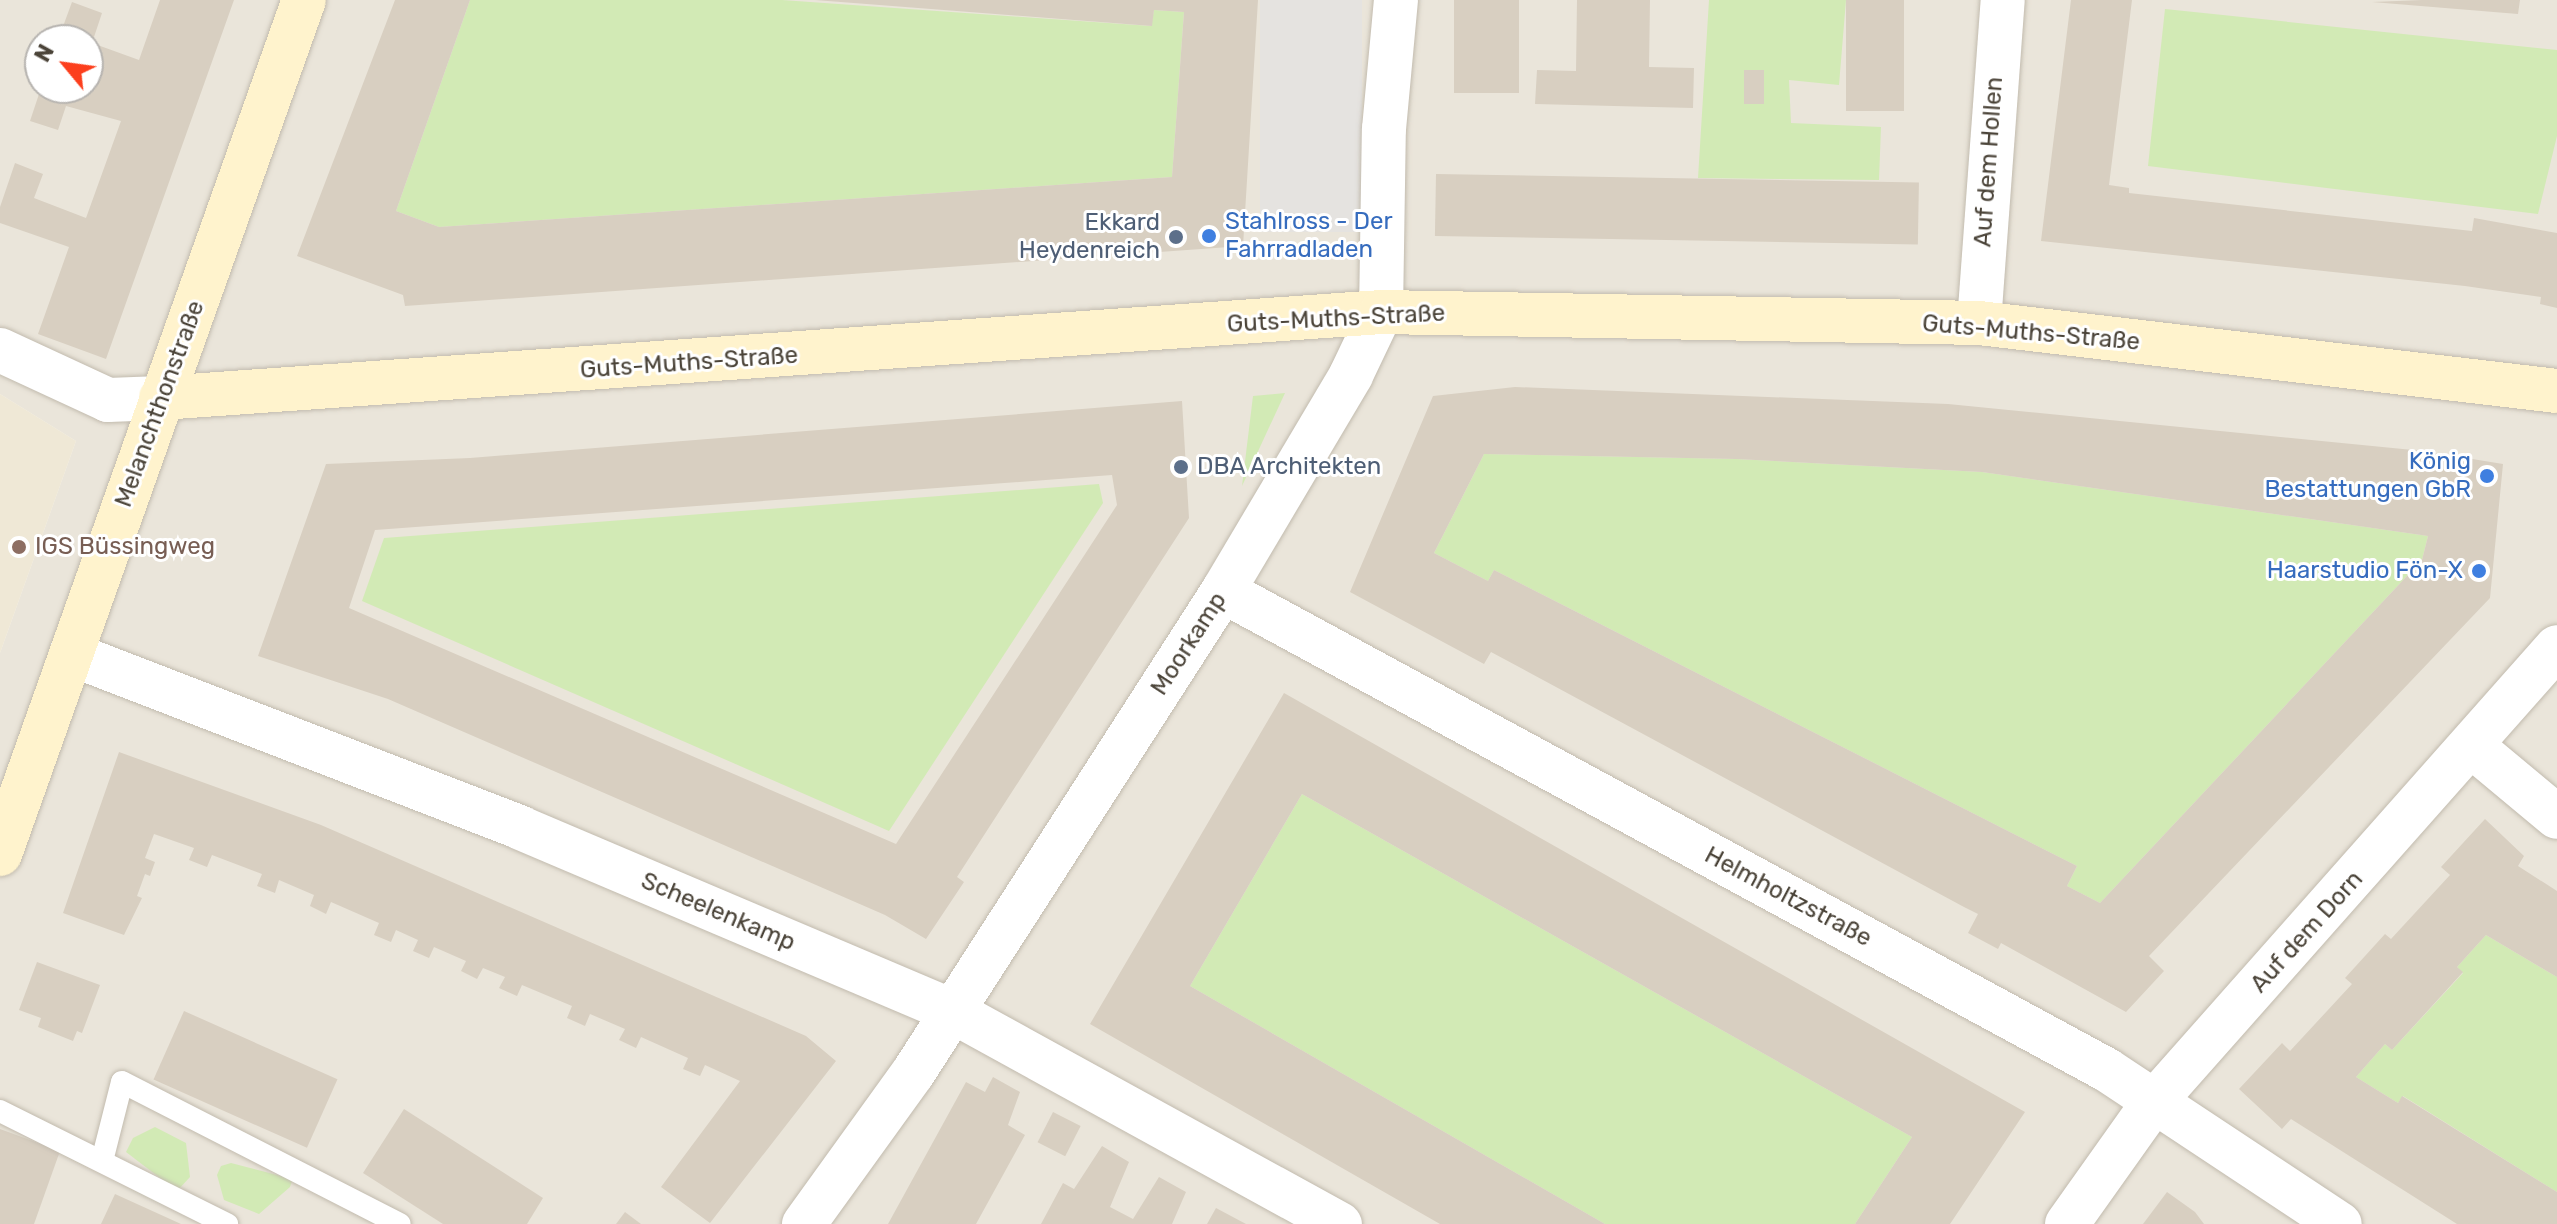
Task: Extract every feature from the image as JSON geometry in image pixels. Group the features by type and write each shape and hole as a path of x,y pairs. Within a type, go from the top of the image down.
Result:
{"street":[{"name":"Melanchthonstraße","path":"0,854 304,0"},
{"name":"Moorkamp","path":"804,1224 913,1073 950,1010 1223,591 1330,412 1381,312 1384,129 1396,0"},
{"name":"Auf dem Hollen","path":"1979,323 2003,0"},
{"name":"Guts-Muths-Straße","path":"161,398 1381,312 1979,323 2557,391"},
{"path":"0,350 108,400 161,398"},
{"name":"Helmholtzstraße","path":"1223,591 2107,1070 2340,1224"},
{"name":"Auf dem Dorn","path":"2067,1224 2153,1103 2473,747 2557,647"},
{"name":"Scheelenkamp","path":"71,654 521,828 950,1010 1340,1224"},
{"path":"2473,747 2557,817"}],"lane":[{"path":"102,1161 122,1082 400,1224"},
{"path":"0,1111 227,1224"}],"shaded area":[{"path":"0,0 2557,0 2557,1224 0,1224 0,653 76,441 0,394"},
{"path":"1260,0 1362,0 1362,232 1260,232"},
{"name":"IGS Büssingweg","path":"0,394 76,441 0,653"}],"green space":[{"path":"470,0 782,0 1151,26 1154,10 1184,12 1172,177 439,227 396,211"},
{"path":"1709,0 1846,0 1839,85 1789,80 1791,123 1881,127 1879,180 1698,178"},
{"path":"2165,9 2557,50 2557,136 2538,214 2148,166"},
{"path":"1285,393 1242,486 1253,396"},
{"path":"1484,454 1736,459 1982,472 2428,536 2422,560 2100,903 2067,886 2077,866 1494,570 1488,581 1434,553"},
{"path":"1099,484 1103,503 889,831 362,601 384,538"},
{"path":"1302,794 1912,1137 1855,1224 1605,1224 1190,986"},
{"path":"2486,935 2557,977 2557,1192 2403,1096 2398,1103 2356,1077 2385,1044 2392,1050 2463,973 2457,967"},
{"path":"155,1127 186,1143 190,1177 177,1191 126,1152 133,1138"},
{"path":"231,1163 285,1177 292,1181 290,1187 259,1214 224,1200 217,1175 221,1166"}],"building":[{"path":"160,0 234,0 106,359 38,334 69,247 0,223 0,207 15,163 43,174 34,198 86,218 121,121 66,106 58,130 30,121 36,104 104,104 104,47 139,60"},
{"path":"395,0 470,0 396,211 439,227 1172,177 1184,12 1154,10 1152,26 815,0 1258,0 1243,246 405,306 403,295 297,256"},
{"path":"1454,0 1519,0 1519,93 1454,93"},
{"path":"1577,0 1650,0 1649,67 1694,68 1693,108 1535,104 1537,70 1576,71"},
{"path":"1846,0 1904,0 1904,111 1846,111"},
{"path":"2071,0 2132,0 2109,185 2129,188 2129,193 2472,231 2474,218 2557,233 2557,308 2540,304 2541,297 2465,286 2041,241"},
{"path":"2520,0 2518,14 2372,2"},
{"path":"72,2 102,13 98,24 64,24"},
{"path":"1744,70 1764,70 1764,104 1744,104"},
{"path":"1436,174 1919,182 1918,244 1435,236"},
{"path":"1515,387 1948,404 2423,451 2503,464 2490,598 2149,956 2164,971 2126,1012 2001,943 1998,949 1968,933 1978,914 1491,652 1484,664 1350,592 1433,396","holes":["1484,454 1736,459 1982,472 2428,536 2422,560 2100,903 2067,886 2077,866 1494,570 1488,581 1434,553"]},
{"path":"1182,401 1189,518 957,877 964,882 926,939 885,915 388,699 258,656 326,464 470,458","holes":["1112,475 1117,505 896,844 349,608 375,530"]},
{"path":"1284,693 2025,1112 1950,1224 1855,1224 1912,1137 1302,794 1190,986 1605,1224 1440,1224 1090,1024"},
{"path":"119,752 321,825 806,1036 836,1061 710,1223 661,1187 740,1081 705,1065 700,1076 683,1069 688,1058 641,1037 636,1048 619,1040 625,1029 590,1014 585,1026 567,1018 572,1006 522,985 517,996 499,988 505,977 483,968 477,979 461,971 466,961 434,947 429,958 413,951 418,940 396,930 391,942 374,935 379,923 331,902 326,914 310,906 314,895 279,880 275,893 257,886 262,874 212,855 207,867 189,860 194,848 154,834 145,858 155,862 150,876 145,874 137,896 142,898 124,935 63,913"},
{"path":"2485,819 2524,856 2518,866 2557,891 2557,977 2486,935 2457,967 2463,972 2392,1050 2385,1044 2356,1077 2398,1103 2402,1096 2557,1192 2557,1224 2457,1224 2291,1119 2282,1129 2239,1089 2282,1043 2290,1051 2352,984 2345,978 2385,934 2391,939 2450,875 2441,867"},
{"path":"37,962 100,985 82,1033 77,1031 73,1041 38,1027 41,1018 19,1010"},
{"path":"184,1011 337,1079 307,1148 153,1080"},
{"path":"993,1077 1020,1092 1008,1125 1025,1135 976,1224 888,1224 966,1082 985,1092"},
{"path":"404,1109 543,1198 527,1224 443,1224 363,1173"},
{"path":"1053,1112 1081,1126 1065,1156 1038,1142"},
{"path":"0,1129 60,1151 34,1224 0,1224"},
{"path":"1102,1146 1129,1162 1110,1207 1133,1219 1159,1177 1186,1192 1172,1224 1041,1224 1063,1183 1074,1189"},
{"path":"2167,1192 2195,1212 2204,1224 2143,1224"},
{"path":"115,1194 181,1224 101,1224"},
{"path":"1216,1208 1246,1224 1207,1224"},
{"path":"625,1212 641,1224 616,1224"}],"place":[{"name":"Stahlross - Der Fahrradladen","path":"1209,236"},
{"name":"Ekkard Heydenreich","path":"1176,237"},
{"name":"DBA Architekten","path":"1181,467"},
{"name":"König Bestattungen GbR","path":"2487,476"},
{"name":"IGS Büssingweg","path":"19,547"},
{"name":"Haarstudio Fön-X","path":"2479,571"}]}
